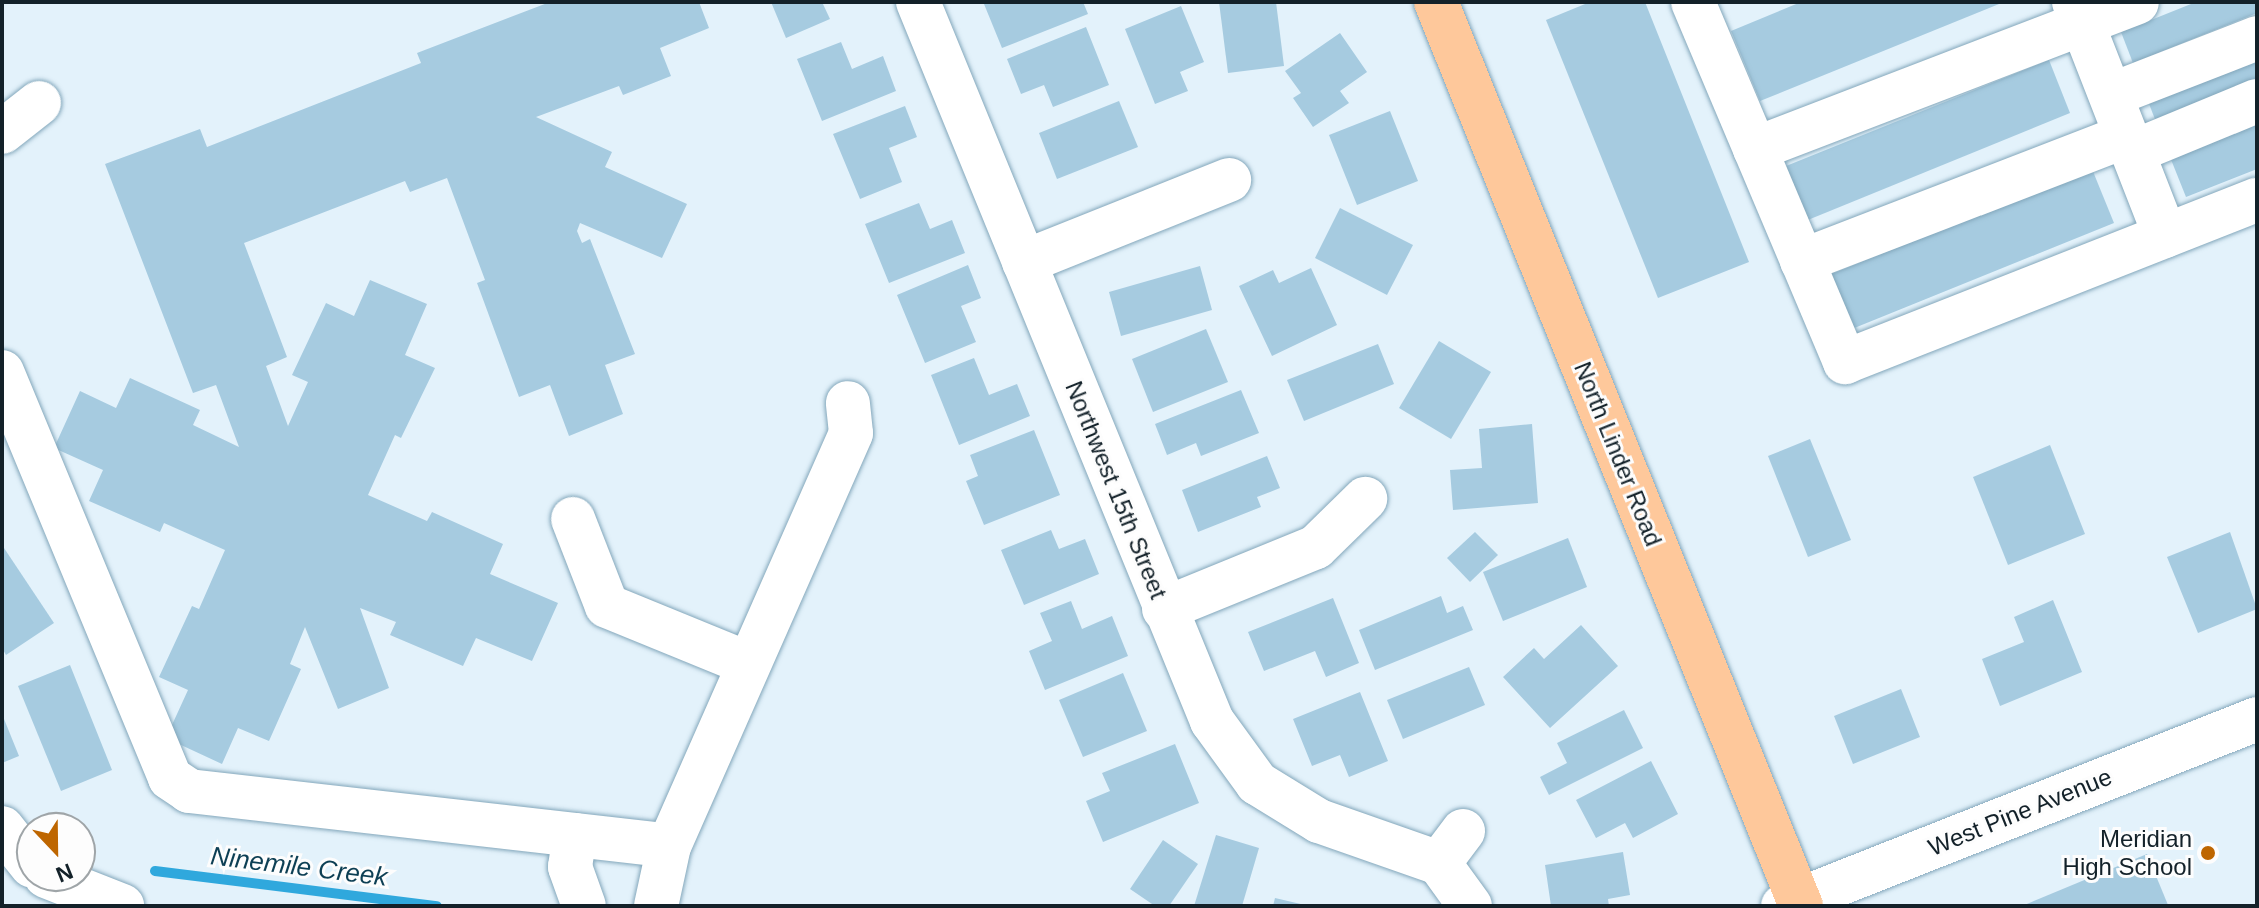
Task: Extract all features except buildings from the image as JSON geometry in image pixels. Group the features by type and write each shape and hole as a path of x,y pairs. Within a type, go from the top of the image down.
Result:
{"main road":[{"name":"North Linder Road","path":"1436,2 1794,904"}],"street":[{"name":"Northwest 15th Street","path":"918,2 1212,721 1257,783 1319,821 1451,847 1470,906"},
{"path":"1693,2 1845,362 2257,200"},
{"path":"1755,149 2078,12 2137,2"},
{"path":"2078,12 2165,236"},
{"path":"2111,95 2257,38"},
{"path":"1802,261 2257,101"},
{"path":"2,132 39,103"},
{"path":"1024,262 1229,180"},
{"path":"2,372 170,778 189,791 669,846"},
{"path":"656,906 669,846 851,433 848,403"},
{"path":"1164,609 1316,547 1365,499"},
{"path":"573,519 607,606 749,664"},
{"name":"West Pine Avenue","path":"1794,904 2257,719"},
{"path":"2,828 16,846"},
{"path":"575,835 570,867 584,906"},
{"path":"87,892 122,906"}],"waterway":[{"name":"Ninemile Creek","path":"155,871 437,906"}],"place":[{"name":"Meridian High School","path":"2208,853"}]}
